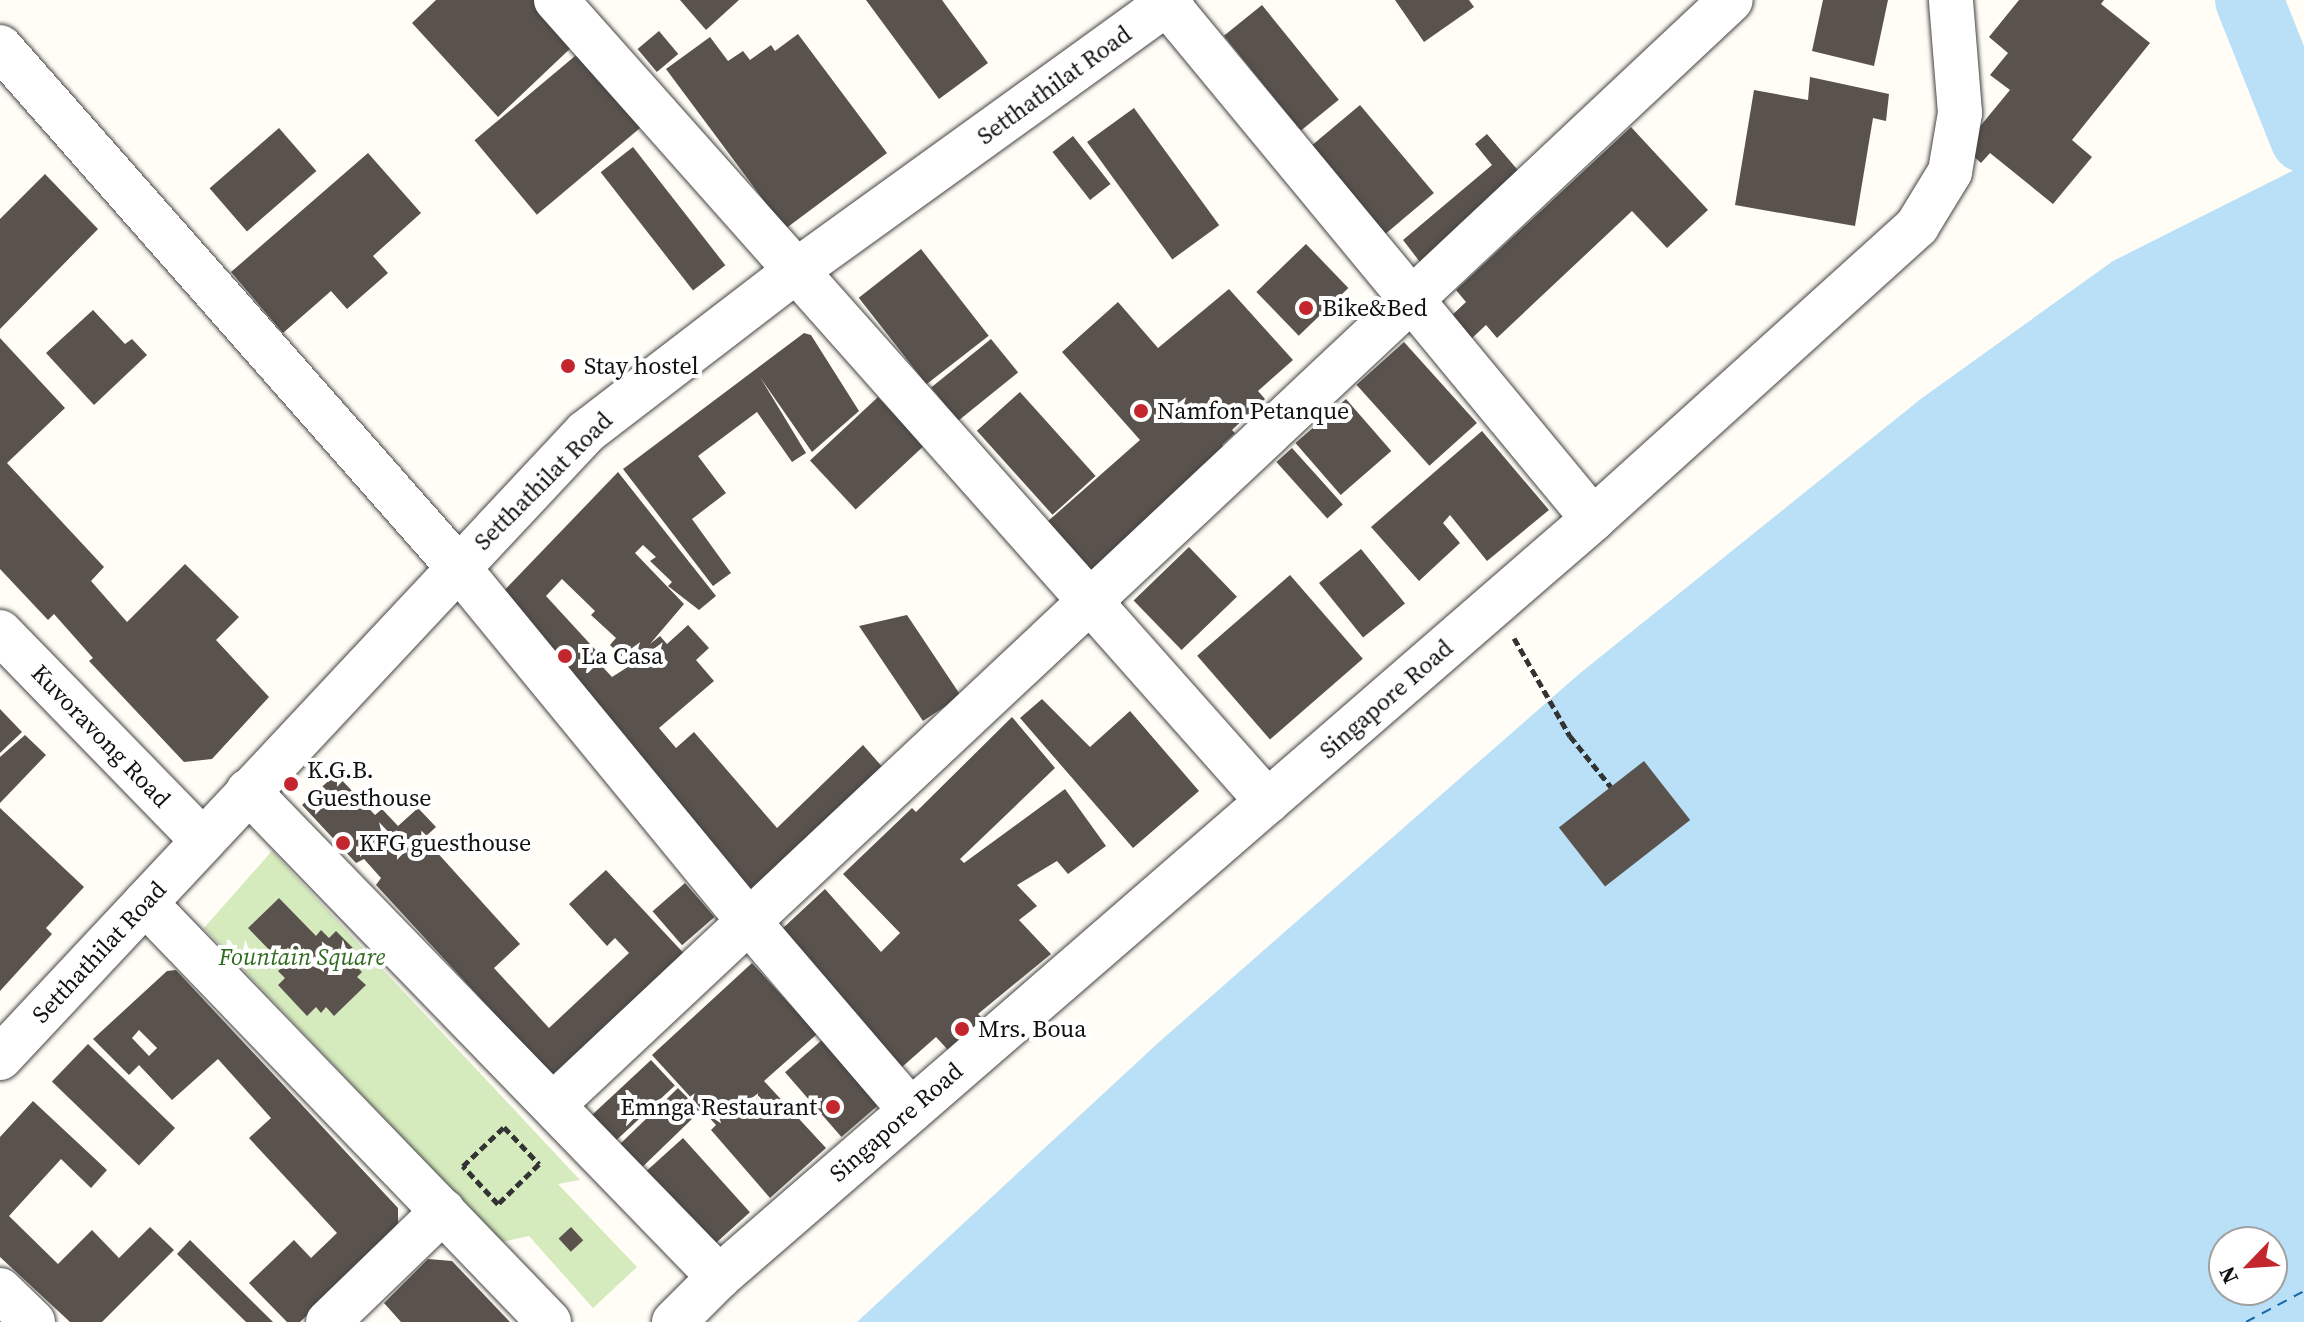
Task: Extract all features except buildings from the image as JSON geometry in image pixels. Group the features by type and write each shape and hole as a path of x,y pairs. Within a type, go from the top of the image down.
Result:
{"street":[{"path":"556,0 1268,802"},
{"path":"555,1103 1731,0"},
{"name":"Singapore Road","path":"674,1322 719,1277 910,1110 1593,519 1917,226 1950,172 1960,113 1951,0"},
{"path":"1168,1 1593,519"},
{"name":"Setthathilat Road","path":"0,1058 457,566 586,432 796,271 1168,1"},
{"path":"0,47 457,566 749,922 910,1110"},
{"name":"Kuvoravong Road","path":"0,632 202,840"},
{"path":"248,791 555,1103 719,1277"},
{"path":"145,903 549,1322"},
{"path":"328,1322 443,1211"},
{"path":"0,1290 33,1322"}],"path":[{"path":"1492,606 1535,667 1570,736 1611,787"},
{"path":"504,1127 539,1164 498,1204 463,1166 504,1127"}],"green space":[{"name":"Fountain Square","path":"272,851 580,1180 558,1184 637,1267 593,1308 529,1236 502,1242 204,928"}],"water":[{"path":"2304,165 2304,1322 857,1322 1158,1043 1579,674 1922,398 2113,261"}],"waterway":[{"path":"2249,0 2304,138"}],"ferry route":[{"path":"2246,1322 2304,1291"}],"place":[{"name":"Bike&Bed","path":"1306,308"},
{"name":"Stay hostel","path":"568,366"},
{"name":"Namfon Petanque","path":"1141,411"},
{"name":"La Casa","path":"565,656"},
{"name":"K.G.B. Guesthouse","path":"291,784"},
{"name":"KFG guesthouse","path":"343,843"},
{"name":"Mrs. Boua","path":"962,1029"},
{"name":"Emnga Restaurant","path":"833,1107"}]}
